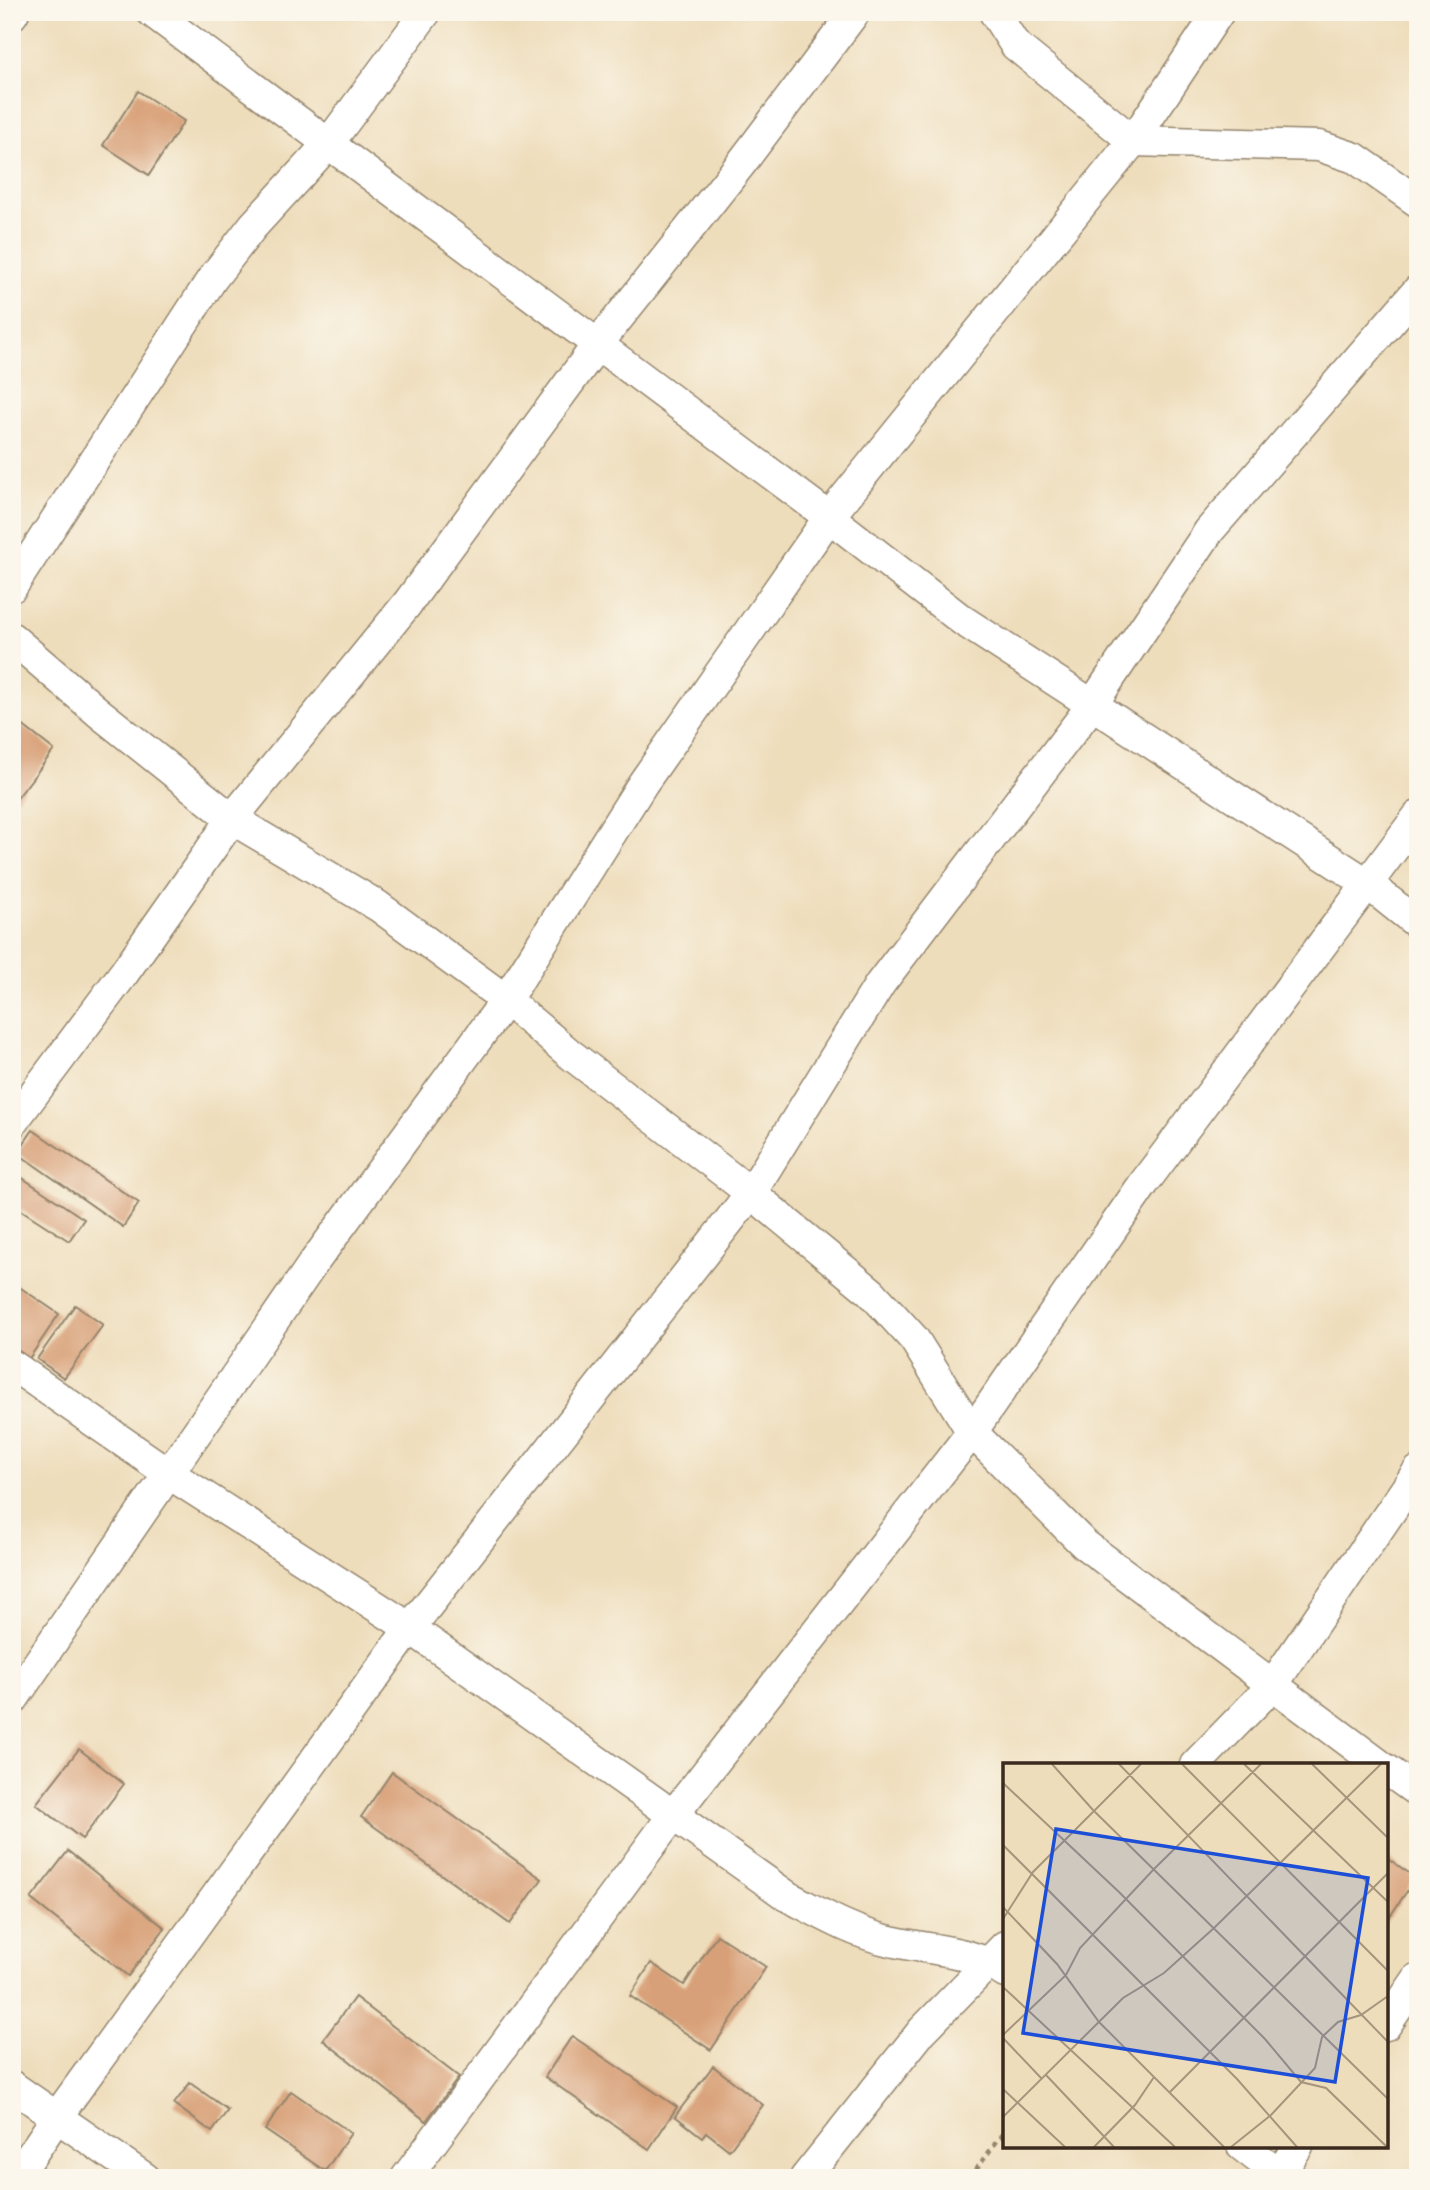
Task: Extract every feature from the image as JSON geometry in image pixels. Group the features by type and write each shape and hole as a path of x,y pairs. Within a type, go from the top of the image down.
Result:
{"street":[{"path":"152,12 829,517 962,620 1368,884 1418,924"},
{"path":"12,587 212,279 253,226 329,143 426,12"},
{"path":"12,1123 233,819 407,604 597,345 740,165 855,12"},
{"path":"994,12 1015,45 1133,141 1319,146 1355,158 1418,202"},
{"path":"12,1701 312,1265 506,1000 643,783 829,517 1133,141 1219,12"},
{"path":"16,2178 56,2118 410,1628 751,1193 880,984 1092,705 1209,531 1418,290"},
{"path":"12,638 99,712 233,819 378,906 506,1000 570,1054 751,1193 871,1292 914,1339 972,1432 1084,1544 1377,1763"},
{"path":"406,2178 674,1814 972,1432 1144,1183 1418,816"},
{"path":"12,1366 168,1473 410,1628 788,1896 846,1927 886,1940 1000,1960"},
{"path":"1197,1763 1272,1686 1418,1471"},
{"path":"1388,1770 1418,1792"},
{"path":"805,2178 922,2031 1000,1960"},
{"path":"1388,2022 1418,1978"},
{"path":"12,2086 145,2178"},
{"path":"1245,2148 1280,2176 1297,2148"}],"path":[{"path":"970,2178 1003,2133"}],"building":[{"path":"138,91 184,121 149,175 103,145"},
{"path":"12,717 54,750 15,801 12,799"},
{"path":"33,1130 139,1203 123,1227 17,1153"},
{"path":"12,1171 84,1219 69,1241 12,1204"},
{"path":"12,1282 59,1314 18,1375 12,1371"},
{"path":"75,1305 103,1325 64,1378 37,1359"},
{"path":"79,1749 124,1784 82,1839 36,1804"},
{"path":"392,1772 542,1879 510,1924 361,1817"},
{"path":"68,1851 165,1928 128,1976 31,1899"},
{"path":"1388,1858 1416,1878 1388,1919"},
{"path":"717,1935 766,1967 711,2050 630,1996 651,1963 684,1985"},
{"path":"355,1997 459,2077 426,2121 323,2040"},
{"path":"572,2036 677,2107 649,2149 545,2077"},
{"path":"713,2066 763,2105 729,2150 706,2132 702,2137 675,2116"},
{"path":"190,2083 228,2110 212,2132 174,2104"},
{"path":"291,2091 351,2133 325,2171 265,2130"}]}
